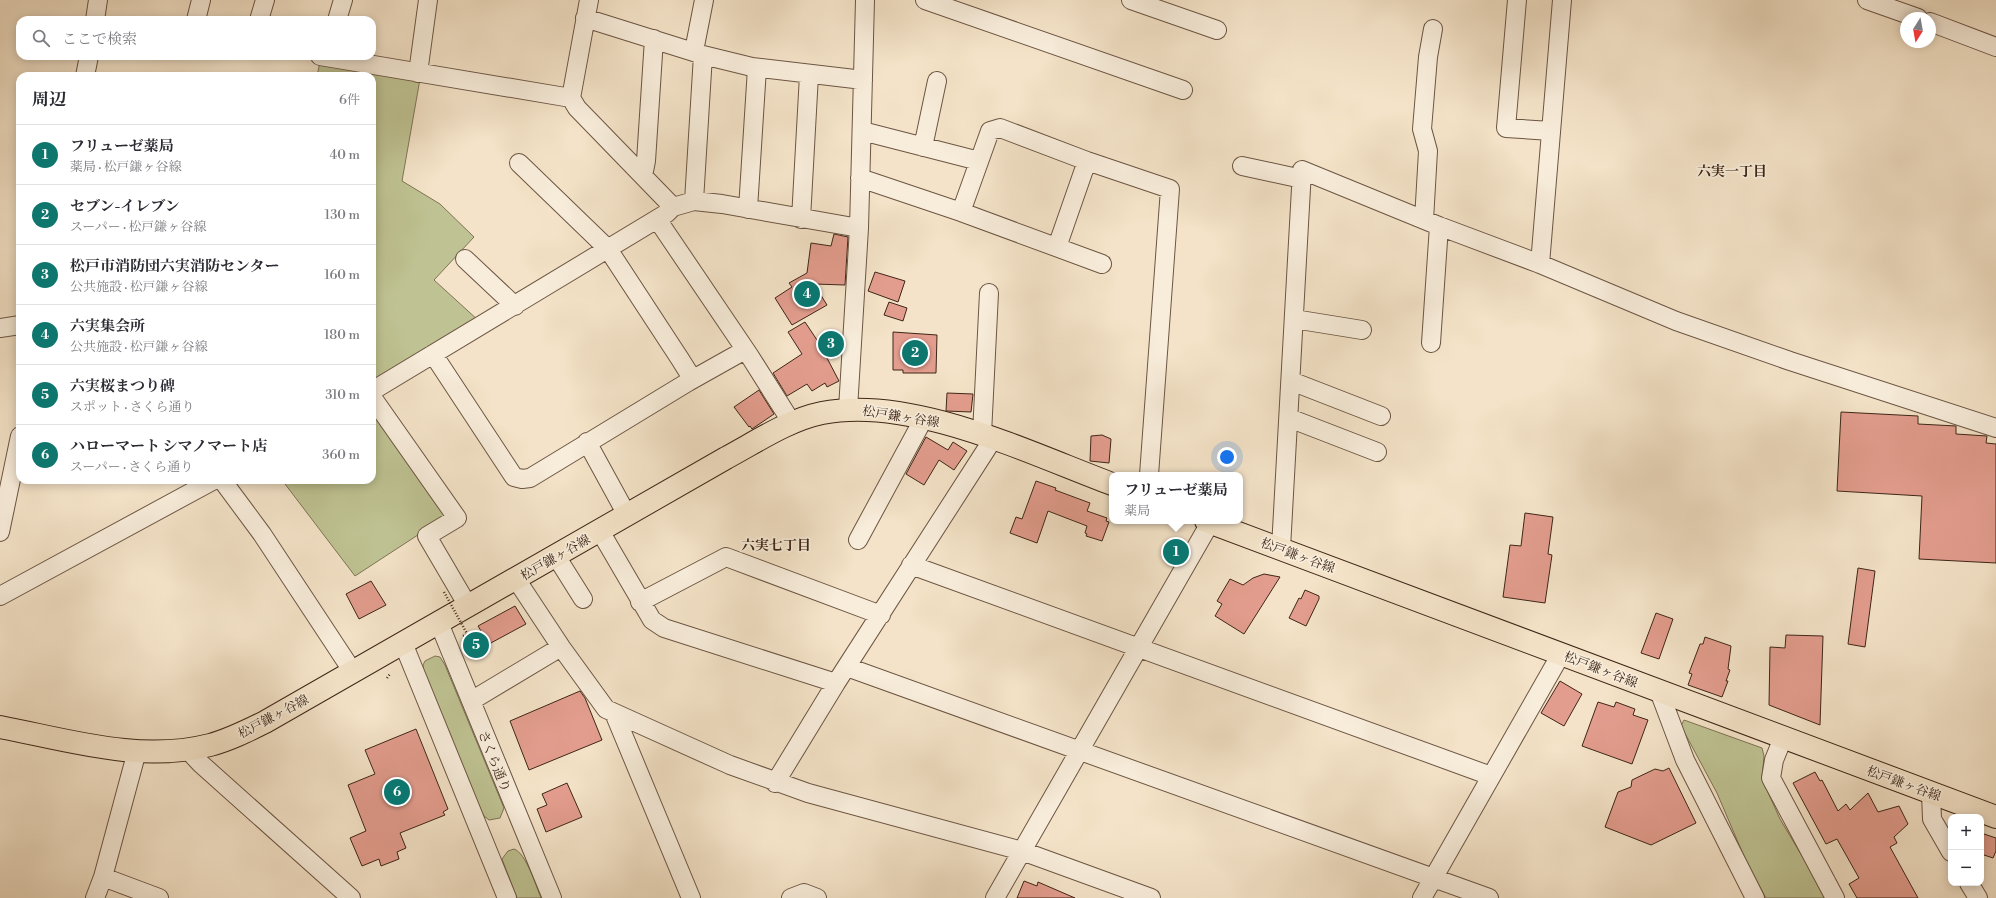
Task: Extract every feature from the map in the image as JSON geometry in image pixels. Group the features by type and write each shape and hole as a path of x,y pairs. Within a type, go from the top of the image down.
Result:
{"main road":[{"name":"松戸鎌ヶ谷線","path":"0,727 94,745 137,751 164,752 188,750 210,745 236,736 266,722 726,458 792,423 820,413 848,409 880,411 924,418 987,437 1109,483"},
{"name":"松戸鎌ヶ谷線","path":"1214,524 1996,817"}],"street":[{"path":"96,16 98,0"},
{"path":"197,16 201,0"},
{"path":"260,16 265,0"},
{"path":"338,16 343,0"},
{"path":"418,73 428,0"},
{"path":"589,0 571,98 577,108 673,207"},
{"path":"694,201 699,53 704,0"},
{"path":"848,409 859,228 865,0"},
{"path":"925,0 1183,90"},
{"path":"1131,0 1217,30"},
{"path":"1517,0 1506,128 1551,131"},
{"path":"1540,264 1562,0"},
{"path":"1867,0 1901,12"},
{"path":"585,18 699,53 756,68 863,80"},
{"path":"1936,24 1996,47"},
{"path":"1431,343 1431,223 1428,151 1422,129 1428,57 1433,29"},
{"path":"643,176 646,161 654,39"},
{"path":"86,72 88,60"},
{"path":"347,60 571,98"},
{"path":"748,209 756,68"},
{"path":"801,218 809,75"},
{"path":"923,147 937,82"},
{"path":"961,212 990,131 1000,128 1087,161 1170,189 1149,472"},
{"path":"862,131 979,161"},
{"path":"1057,247 1087,161"},
{"path":"519,163 608,249 690,375 688,382"},
{"path":"1242,166 1302,179"},
{"path":"1281,548 1302,170 1431,223 1540,264 1676,321 1790,361 1996,428"},
{"path":"860,178 961,212 1102,264"},
{"path":"376,389 515,306 657,219 673,207 694,201 859,228"},
{"path":"657,219 792,423"},
{"path":"465,259 515,306"},
{"path":"775,783 911,565 987,437 989,293"},
{"path":"1294,319 1362,330"},
{"path":"0,328 16,326"},
{"path":"433,354 514,477 522,479 530,478 587,442 745,350"},
{"path":"1291,381 1381,416"},
{"path":"376,403 457,518 427,536 468,606"},
{"path":"858,540 924,418"},
{"path":"1289,418 1377,452"},
{"path":"587,442 627,515"},
{"path":"1,526 7,459 16,443"},
{"path":"0,596 207,484"},
{"path":"225,484 262,534 353,672"},
{"path":"995,898 1079,749 1140,647 1207,524"},
{"path":"600,531 640,602 652,620 664,628 836,683"},
{"path":"556,556 583,599"},
{"path":"640,602 726,557 880,615"},
{"path":"911,565 1140,647 1491,776"},
{"path":"516,579 561,647 606,709 730,765 775,783 808,794 1022,851 1151,898"},
{"name":"さくら通り","path":"439,623 552,898"},
{"path":"403,643 507,898"},
{"path":"471,701 561,647"},
{"path":"1422,898 1561,654"},
{"path":"847,667 1079,749 1489,898"},
{"path":"1659,691 1685,760 1755,898"},
{"path":"614,713 691,898"},
{"path":"1783,738 1774,760 1771,778 1835,898"},
{"path":"188,750 200,763 345,896"},
{"path":"95,898 103,877 137,751"},
{"path":"1931,793 1932,819 1950,850"},
{"path":"103,877 159,898"},
{"path":"1971,886 1978,898"},
{"path":"791,898 804,893 817,898"}],"path":[{"path":"444,592 470,639 476,647 479,645 473,637 468,634 462,636"},
{"path":"387,678 390,674"}],"green space":[{"path":"320,62 420,79 402,181 440,204 474,237 434,280 479,321 376,381 376,72 318,72"},
{"path":"376,415 447,516 355,576 285,484 376,484"},
{"path":"435,656 440,657 445,665 504,808 500,818 489,820 484,816 479,807 424,672 423,665 425,661"},
{"path":"1684,720 1762,748 1764,756 1762,779 1780,819 1827,898 1766,898 1749,868 1717,793 1681,726"},
{"path":"514,849 523,857 541,898 517,898 502,859 508,851"}],"building":[{"path":"834,234 848,237 845,285 814,284 827,305 792,325 775,298 792,287 789,283 807,273 811,243 831,246"},
{"path":"875,272 905,281 898,302 868,291"},
{"path":"889,302 907,308 903,321 884,315"},
{"path":"805,322 819,343 833,335 838,342 837,352 827,358 839,381 827,387 825,383 812,391 807,384 787,396 773,373 802,354 788,332"},
{"path":"893,332 937,335 936,373 903,373 903,370 893,370"},
{"path":"759,390 774,414 752,429 734,407"},
{"path":"947,393 973,394 971,412 946,411"},
{"path":"1841,412 1918,416 1918,424 1956,426 1956,434 1987,436 1986,443 1996,444 1996,563 1919,559 1922,496 1837,491"},
{"path":"1102,435 1111,439 1109,463 1090,461 1091,436"},
{"path":"926,437 948,450 953,442 967,451 954,470 939,460 924,485 906,474"},
{"path":"1036,481 1090,503 1087,511 1107,518 1106,521 1109,522 1102,541 1086,536 1087,534 1085,533 1087,526 1048,511 1037,543 1010,533 1016,517 1022,519"},
{"path":"1525,513 1553,517 1548,554 1552,555 1545,603 1503,597 1510,545 1521,546"},
{"path":"1858,568 1875,571 1865,647 1848,644"},
{"path":"1264,574 1280,577 1244,634 1215,616 1222,604 1217,601 1230,579 1243,585 1253,578"},
{"path":"371,581 386,605 359,619 346,594"},
{"path":"1305,590 1319,596 1306,626 1289,618 1299,598 1301,599"},
{"path":"515,606 526,624 489,644 478,626"},
{"path":"1656,613 1673,619 1659,659 1641,653"},
{"path":"1786,635 1823,636 1820,725 1769,705 1770,647 1785,648"},
{"path":"1705,637 1731,646 1728,669 1730,670 1726,681 1728,681 1722,697 1688,685 1692,674 1689,673 1700,644 1703,644"},
{"path":"1560,681 1582,694 1564,726 1541,713"},
{"path":"580,691 585,698 602,740 529,770 510,721"},
{"path":"1598,702 1614,707 1616,702 1635,709 1633,715 1648,720 1632,764 1582,746"},
{"path":"416,729 448,809 443,812 445,815 400,833 406,848 397,852 399,859 381,866 379,859 362,866 350,838 366,831 348,785 375,774 365,750"},
{"path":"1669,768 1696,823 1651,845 1605,827 1618,792 1631,787 1632,780 1655,769 1663,771"},
{"path":"1815,772 1820,781 1822,780 1838,811 1846,804 1850,810 1868,793 1878,812 1899,806 1908,824 1894,837 1897,843 1890,847 1918,898 1857,898 1849,884 1859,878 1837,839 1826,844 1793,783"},
{"path":"567,783 582,817 546,832 537,809 547,805 542,794"},
{"path":"1984,834 1996,838 1996,851 1993,858 1984,855"},
{"path":"1024,881 1037,886 1038,882 1075,898 1017,898"}],"place":[{"name":"六実集会所","path":"807,294"},
{"name":"松戸市消防団六実消防センター","path":"831,344"},
{"name":"セブン-イレブン","path":"915,353"},
{"name":"フリューゼ薬局","path":"1176,552"},
{"name":"六実桜まつり碑","path":"476,645"},
{"name":"ハローマート シマノマート店","path":"397,792"}],"district":[{"name":"六実一丁目","path":"1732,171"},
{"name":"六実七丁目","path":"776,545"}]}
